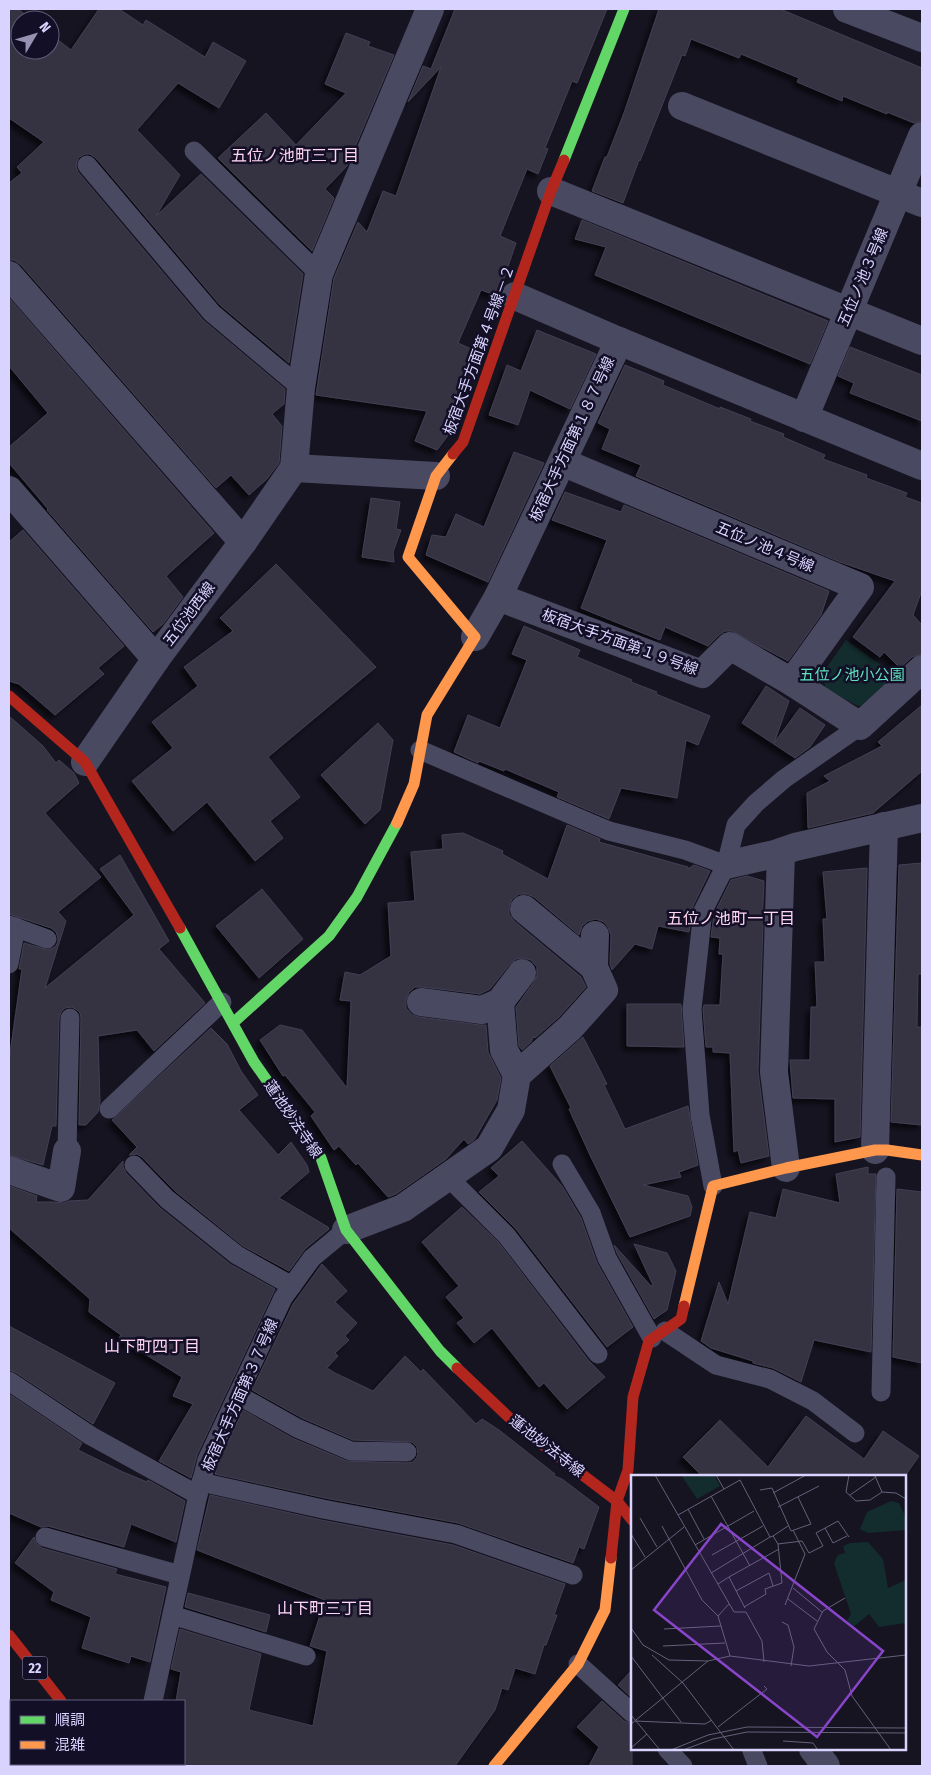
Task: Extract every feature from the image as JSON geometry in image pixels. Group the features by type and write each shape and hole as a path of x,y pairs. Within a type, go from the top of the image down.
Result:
{"street":[{"path":"430,9 319,274 301,388 294,468 436,476"},
{"name":"板宿大手方面第４号線－２","path":"475,638 408,558 436,476 463,442 551,191 624,9"},
{"path":"847,9 922,38"},
{"path":"682,106 910,198"},
{"name":"五位ノ池３号線","path":"804,418 850,310 910,198 922,136"},
{"path":"551,191 850,310 922,341"},
{"path":"9,275 243,542"},
{"name":"板宿大手方面第１８７号線","path":"475,638 498,597 619,341 515,296"},
{"path":"619,341 922,466"},
{"name":"五位ノ池４号線","path":"562,462 860,587 792,682"},
{"name":"五位池西線","path":"85,762 156,659 243,542 294,468"},
{"path":"9,490 156,659"},
{"name":"板宿大手方面第１９号線","path":"498,597 702,674 730,646 792,682 860,726"},
{"path":"233,1023 330,936 357,897 396,826 414,784 427,715 475,638"},
{"path":"860,726 922,669"},
{"name":"蓮池妙法寺線","path":"9,696 85,762 222,1002 254,1062 320,1158 346,1230 440,1351 518,1426 617,1500 631,1519"},
{"path":"726,866 795,847 922,818"},
{"path":"875,1150 884,826"},
{"path":"781,852 774,1072 786,1168"},
{"path":"524,909 594,967"},
{"path":"517,1074 570,1028 604,990 594,967 595,935"},
{"path":"421,1002 482,1010 500,1002 522,973"},
{"path":"346,1230 403,1208 488,1148 511,1110 517,1074 504,1050 500,1002"},
{"path":"494,1766 578,1664 604,1610 617,1500 628,1470 633,1397 649,1341 681,1318 713,1186 786,1168 875,1150 922,1155"},
{"path":"9,1170 61,1188 67,1152"},
{"name":"22","path":"9,1635 59,1700"},
{"path":"814,1750 826,1766"}],"lane":[{"path":"194,151 319,274"},
{"path":"87,164 212,313 301,388"},
{"path":"713,1186 700,1115 692,1009 703,911 726,866 736,825 756,803 784,778 860,726"},
{"path":"420,750 609,831 685,850 726,866"},
{"path":"9,964 12,926 47,939"},
{"path":"109,1109 222,1002"},
{"path":"67,1152 70,1018"},
{"path":"562,1164 591,1212 607,1258 659,1335 716,1365 770,1379 813,1401 855,1433"},
{"path":"134,1165 167,1199 237,1255 292,1286"},
{"path":"882,1392 886,1176"},
{"path":"448,1177 507,1236 598,1354"},
{"name":"板宿大手方面第３７号線","path":"153,1700 207,1460 283,1298 312,1258 346,1230"},
{"path":"9,1381 91,1436 199,1489 323,1509 456,1534 573,1575"},
{"path":"238,1395 297,1428 351,1451 406,1452"},
{"path":"45,1537 180,1575"},
{"path":"172,1615 306,1656"},
{"path":"578,1664 631,1712"},
{"path":"668,1750 683,1766"},
{"path":"752,1750 758,1766"}],"green space":[{"name":"五位ノ池小公園","path":"846,640 898,677 873,704 858,706 826,689 822,674"}],"building":[{"path":"9,9 19,10 10,10 10,60 60,60 60,42 71,50 99,9 119,9 143,25 146,20 205,57 213,42 246,61 219,108 178,83 137,130 180,175 156,216 201,174 303,274 289,363 220,305 96,158 90,154 85,154 79,157 76,166 78,172 203,320 285,389 284,404 272,414 282,426 279,463 267,479 249,495 231,475 216,488 21,265 14,260 9,260 9,183 22,173 17,167 44,142 9,118"},
{"path":"455,9 607,9 577,83 572,81 545,148 548,149 538,174 527,169 500,236 516,243 498,296 481,290 458,343 478,352 449,434 437,450 415,441 427,411 316,395 334,278 358,222 367,232 383,191 396,196 441,67 408,102 423,66 431,69"},
{"path":"659,9 780,9 922,68 922,121 914,123 843,96 842,101 797,82 799,78 741,54 739,58 691,39 685,56 682,55 623,203 592,191 624,113"},
{"path":"346,33 370,42 368,46 394,55 347,166 325,189 334,198 312,251 218,158 266,113 296,145 346,93 325,84"},
{"path":"582,220 828,321 810,364 595,275 606,247 575,239"},
{"path":"9,298 214,533 166,576 183,597 163,624 153,632 47,510 9,463 9,447 48,413 9,366"},
{"path":"537,330 596,354 570,409 530,390 518,425 489,415 507,365 521,371"},
{"path":"850,347 922,375 922,421 850,393 854,383 838,376"},
{"path":"625,365 664,381 663,385 720,409 720,407 751,419 750,421 784,434 783,437 825,455 823,459 867,475 866,478 907,493 905,497 922,503 922,590 913,615 922,625 922,654 912,657 900,668 884,652 880,657 853,637 895,581 840,562 636,476 641,465 602,449 610,429 598,423"},
{"path":"514,452 544,463 488,582 426,555 432,535 446,537 456,514 484,527"},
{"path":"565,492 621,512 624,505 829,591 821,615 788,661 732,631 725,631 708,646 665,627 660,640 581,608 607,540 552,520"},
{"path":"371,498 400,502 396,529 401,530 393,552 394,562 362,557"},
{"path":"23,530 124,646 98,668 104,674 55,715 19,684 9,681 9,542"},
{"path":"276,564 376,667 268,757 300,797 270,821 283,838 255,861 207,802 173,831 132,781 173,748 152,722 198,686 184,667 233,631 220,618"},
{"path":"524,626 580,650 577,657 632,680 631,682 657,692 656,694 710,716 698,745 686,740 677,798 621,788 609,819 557,797 559,792 505,769 504,771 479,761 478,763 454,752 468,715 500,728 527,660 512,654"},
{"path":"766,686 789,701 774,743 800,708 825,725 810,747 795,758 742,723"},
{"path":"922,705 922,771 873,813 808,828 807,793 830,781 824,776 882,746 878,742"},
{"path":"9,716 43,746 56,763 59,760 74,773 79,783 45,813 101,877 58,912 66,921 45,988 134,915 100,869 120,855 169,941 159,949 205,1003 154,1051 137,1030 98,1036 100,1102 98,1112 86,1125 79,1125 80,1013 71,1007 65,1008 61,1012 59,1018 56,1126 52,1126 43,1165 9,1155 9,1061 22,969 19,969 24,943 48,950 55,947 58,938 56,932 51,928 9,914"},
{"path":"378,723 393,740 380,810 365,824 321,775"},
{"path":"567,825 600,839 599,842 688,867 688,869 694,865 710,871 693,906 689,932 658,926 652,949 635,944 612,970 610,964 611,935 604,922 596,919 588,921 582,926 579,935 534,897 527,894 519,894 512,899 509,914 514,921 581,977 586,987 559,1017 535,1038 534,1036 531,1042 522,1050 519,1046 516,1007 537,975 537,967 531,960 516,959 490,989 480,994 423,987 415,987 409,992 406,1008 412,1015 486,1025 488,1052 501,1078 497,1100 474,1140 468,1144 464,1139 446,1159 396,1194 388,1197 358,1163 356,1165 339,1146 334,1150 311,1116 315,1112 285,1075 283,1076 260,1040 280,1025 302,1030 347,1088 351,1001 340,1000 345,972 360,975 391,956 388,903 415,901 411,852 443,849 442,835 463,833 503,851 502,854 548,879"},
{"path":"922,863 922,974 918,974 917,1027 922,1027 922,1125 891,1122 899,865"},
{"path":"867,868 860,1137 835,1142 835,1099 793,1098 790,1060 810,1060 811,1007 817,1007 815,962 825,962 823,919 827,919 823,872"},
{"path":"747,876 764,881 758,1072 769,1156 741,1163 738,1150 734,1152 730,1053 713,1052 713,1047 706,1047 703,1009 704,1005 720,1005 723,954 719,954 720,938 711,937 714,914 731,880"},
{"path":"262,889 303,939 259,978 216,926"},
{"path":"627,1004 681,1004 684,1047 627,1046"},
{"path":"211,1028 227,1044 241,1071 258,1095 239,1110 278,1155 291,1142 307,1165 309,1172 279,1198 329,1229 305,1249 289,1271 243,1246 175,1191 142,1157 137,1154 129,1155 137,1147 112,1120"},
{"path":"583,1037 607,1084 604,1085 625,1129 688,1106 698,1165 679,1172 681,1177 643,1185 688,1196 692,1207 690,1216 630,1237 550,1066"},
{"path":"522,1141 562,1186 581,1218 597,1263 633,1327 607,1347 516,1229 479,1192 499,1176 491,1168"},
{"path":"123,1161 126,1173 160,1208 230,1264 275,1289 197,1455 191,1478 159,1461 193,1404 173,1396 182,1377 119,1338 121,1335 89,1312 90,1299 9,1228 9,1186 37,1196 36,1202 64,1203 88,1200"},
{"path":"868,1167 868,1174 876,1174 871,1352 814,1340 801,1382 773,1368 711,1348 701,1341 719,1282 728,1304 750,1212 776,1218 783,1189 840,1203 836,1174"},
{"path":"897,1189 922,1192 922,1363 893,1357"},
{"path":"462,1207 499,1243 589,1361 605,1377 567,1409 544,1383 539,1387 492,1328 474,1343 457,1323 464,1318 446,1297 459,1286 422,1242"},
{"path":"634,1244 667,1253 676,1271 667,1310 654,1319 614,1245 651,1286 653,1285"},
{"path":"322,1264 347,1291 335,1302 357,1323 345,1336 349,1340 335,1353 338,1356 327,1368 373,1391 405,1356 421,1372 423,1369 476,1424 482,1419 499,1430 555,1474 554,1476 562,1479 599,1507 584,1549 579,1547 573,1563 458,1523 325,1498 215,1474 243,1410 292,1438 347,1461 407,1463 413,1462 417,1457 417,1447 412,1442 353,1440 302,1418 252,1390 293,1304"},
{"path":"9,1326 115,1383 93,1424 15,1372 9,1370"},
{"path":"9,1394 82,1443 78,1450 123,1472 147,1482 148,1480 185,1501 176,1542 131,1524 124,1547 48,1526 41,1527 9,1513"},
{"path":"806,1416 864,1459 883,1431 919,1456 906,1475 701,1475 683,1457 720,1420 768,1467"},
{"path":"210,1495 321,1520 453,1545 565,1584 554,1615 557,1615 546,1645 544,1645 535,1674 515,1668 508,1690 502,1688 495,1710 455,1766 184,1766 185,1700 176,1700 181,1672 171,1669 180,1629 261,1654 249,1710 313,1726 327,1651 310,1646 325,1600 197,1550"},
{"path":"34,1537 37,1544 42,1548 117,1569 115,1574 166,1587 150,1662 131,1656 129,1663 82,1648 91,1617 51,1600 54,1592 15,1563"},
{"path":"188,1593 270,1615 266,1632 185,1607"},
{"path":"631,1671 631,1697 618,1685"},
{"path":"602,1701 624,1721 631,1724 632,1766 589,1766 599,1747 577,1727"}],"traffic: fast":[{"path":"564,160 624,9"},
{"path":"233,1023 329,936 357,897 397,823"},
{"path":"180,928 254,1062 321,1158 346,1230 440,1351 457,1368"}],"traffic: slow":[{"path":"397,823 414,784 427,715 475,637 408,557 436,476 453,454"},
{"path":"684,1306 713,1186 786,1168 875,1150 922,1155"},
{"path":"494,1766 578,1664 605,1610 611,1558"}],"traffic: jam":[{"path":"453,454 463,442 551,191 564,160"},
{"path":"9,696 85,762 180,928"},
{"path":"611,1558 617,1501 628,1470 633,1397 649,1341 681,1319 684,1306"},
{"path":"457,1368 518,1426 617,1501 631,1519"},
{"path":"9,1635 60,1700"}],"district":[{"name":"五位ノ池町三丁目","path":"295,155"},
{"name":"五位ノ池町一丁目","path":"731,918"},
{"name":"山下町四丁目","path":"152,1346"},
{"name":"山下町三丁目","path":"325,1608"}]}
